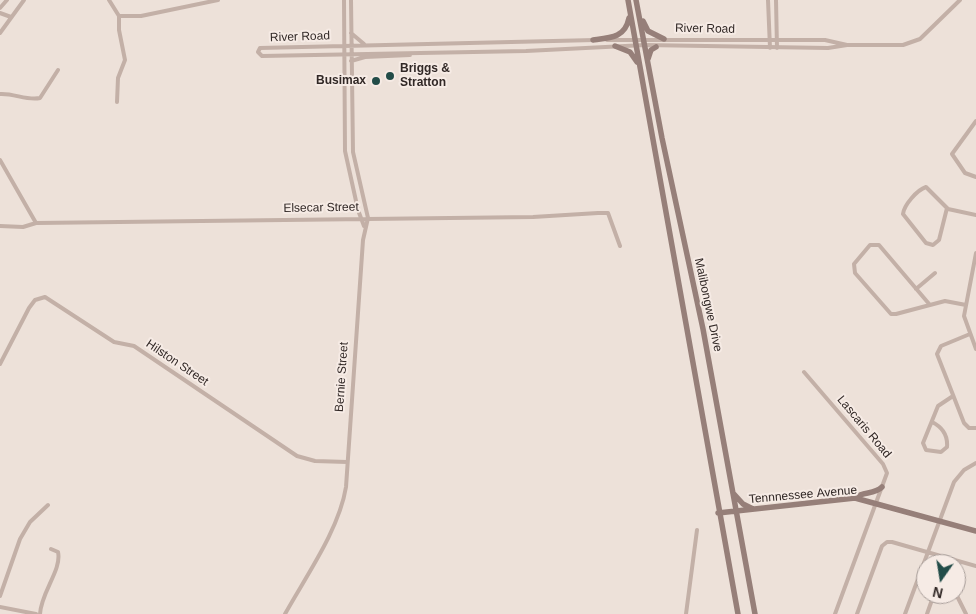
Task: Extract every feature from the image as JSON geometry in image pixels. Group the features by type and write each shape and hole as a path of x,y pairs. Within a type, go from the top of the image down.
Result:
{"main road":[{"name":"Malibongwe Drive","path":"628,0 718,513 738,614"},
{"name":"Malibongwe Drive","path":"636,0 662,138 703,329 755,614"},
{"path":"638,10 648,31 664,39"},
{"path":"593,40 620,35 626,28 630,12"},
{"path":"615,46 631,53 640,66"},
{"path":"648,60 651,50 656,47"},
{"path":"855,498 862,494 876,492 882,487"},
{"path":"732,492 742,504 756,510"},
{"name":"Tennnessee Avenue","path":"718,513 855,498 876,502 976,531"}],"street":[{"path":"0,8 7,0"},
{"path":"0,32 24,0"},
{"path":"109,0 119,16 119,30 125,60 118,78 116,102"},
{"path":"119,16 141,16 218,0"},
{"path":"344,0 345,151 360,218 364,226"},
{"path":"351,0 353,154 368,218"},
{"path":"768,0 770,48"},
{"path":"776,0 777,48"},
{"path":"847,45 903,44 920,40 960,0"},
{"path":"0,13 11,17"},
{"path":"351,33 366,45"},
{"name":"River Road","path":"635,43 593,40 343,45 260,48 258,52 262,56 526,51 615,46 664,39 825,40 847,45"},
{"name":"River Road","path":"644,42 656,47 828,48 847,45"},
{"path":"351,61 361,57 398,56 417,53"},
{"path":"0,94 34,99 40,98 58,70"},
{"path":"976,121 952,154 965,173 976,177"},
{"path":"0,160 36,223"},
{"path":"947,208 939,240 933,246 926,243 903,214 905,207 924,187 930,189 947,208 976,215"},
{"name":"Elsecar Street","path":"0,226 22,227 36,223 533,217 608,213 620,246"},
{"name":"Bernie Street","path":"285,614 331,528 345,493 364,226 368,218"},
{"path":"930,305 877,244 870,245 853,266 855,273 890,313 896,314 946,301 966,306"},
{"path":"976,253 965,320 976,349"},
{"path":"916,289 935,273"},
{"name":"Hilston Street","path":"0,364 29,308 35,300 45,297 112,341 134,346 297,456 315,461 347,462"},
{"path":"970,334 941,346 937,352 966,426 976,428"},
{"name":"Lascaris Road","path":"804,372 884,466 887,473 835,614"},
{"path":"932,422 941,427 945,435 947,447 941,452 929,451 923,448 938,404 953,396"},
{"path":"905,614 956,479 966,468 976,463"},
{"path":"0,596 20,539 30,522 48,505"},
{"path":"686,614 697,530"},
{"path":"857,614 883,544 892,542 976,566"},
{"path":"40,614 44,593 59,562 58,552 51,549"},
{"path":"0,607 36,614"}],"place":[{"name":"Briggs & Stratton","path":"390,76"},
{"name":"Busimax","path":"376,81"}]}
